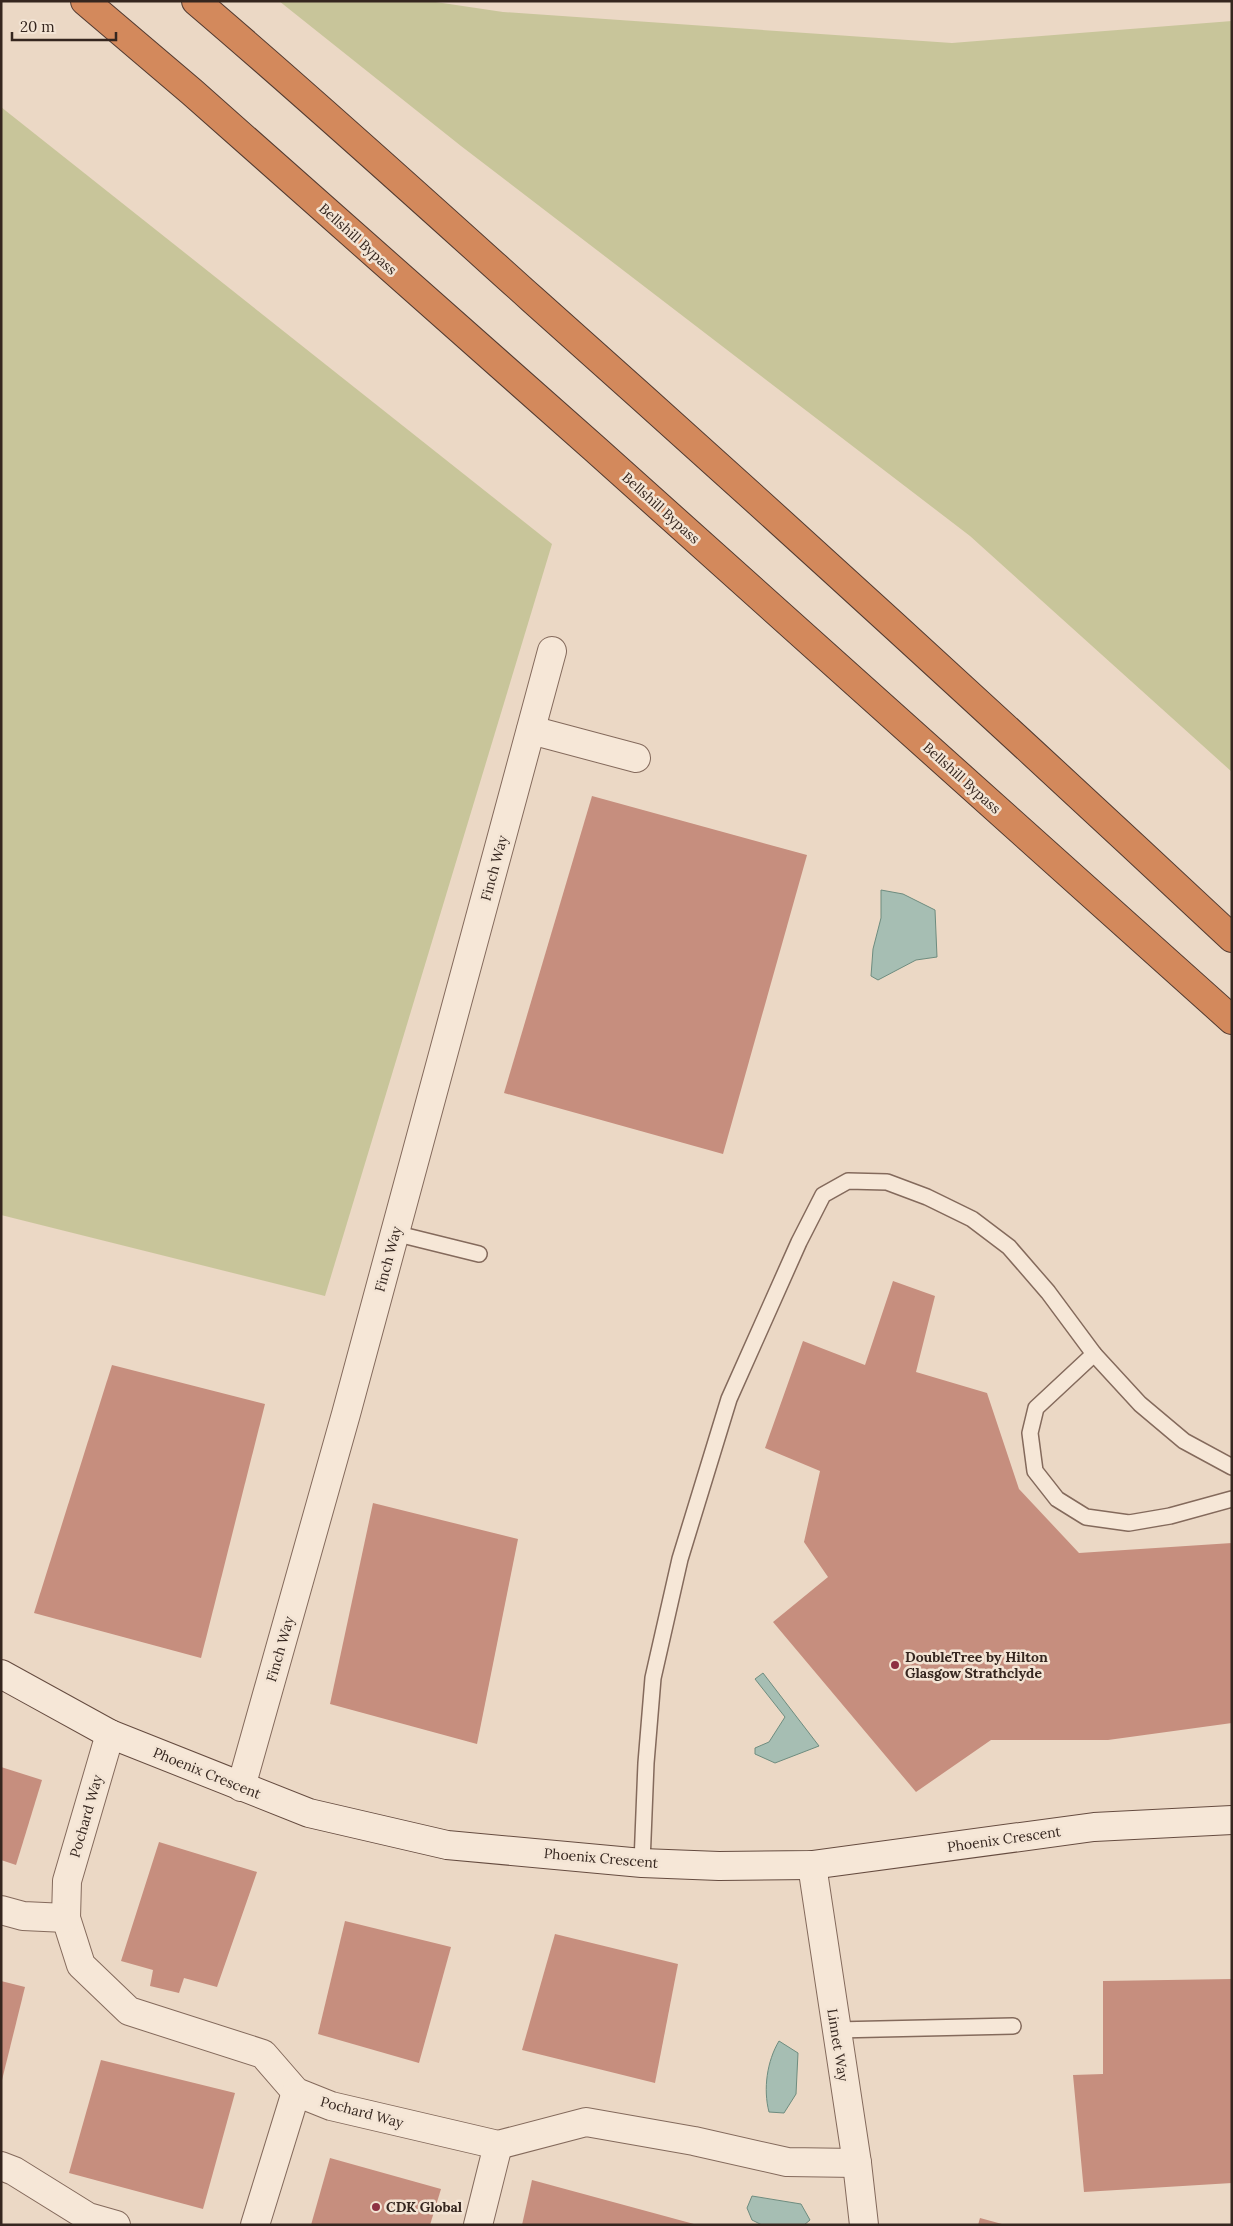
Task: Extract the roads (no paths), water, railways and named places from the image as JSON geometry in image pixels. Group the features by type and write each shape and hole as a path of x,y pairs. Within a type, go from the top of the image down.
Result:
{"highway":[{"name":"Bellshill Bypass","path":"85,1 192,92 572,428 1232,1020"},
{"path":"196,1 278,71 660,412 984,706 1232,938"}],"street":[{"name":"Finch Way","path":"241,1787 343,1424 552,651"},
{"path":"531,730 636,758"},
{"name":"Phoenix Crescent","path":"1,1674 110,1734 309,1814 447,1845 642,1862 719,1866 812,1865 1094,1827 1232,1820"},
{"name":"Pochard Way","path":"110,1734 67,1881 66,1918 81,1965 129,2011 263,2054 296,2092 331,2106 498,2145 586,2122 694,2140 787,2162 857,2163"},
{"name":"Linnet Way","path":"812,1865 857,2163 864,2225"},
{"path":"1,1910 23,1916 66,1918"},
{"path":"254,2225 296,2092"},
{"path":"478,2225 498,2145"},
{"path":"1,2166 14,2171 88,2217 116,2225"}],"lane":[{"path":"642,1862 646,1763 653,1678 680,1559 729,1399 798,1242 823,1195 848,1181 887,1182 927,1196 972,1219 1009,1247 1048,1292 1094,1354 1140,1404 1176,1435 1232,1467"},
{"path":"394,1234 479,1254"},
{"path":"1094,1354 1036,1408 1030,1434 1035,1471 1057,1500 1086,1517 1129,1523 1170,1516 1232,1499"},
{"path":"836,2030 1012,2026"}],"place":[{"name":"DoubleTree by Hilton Glasgow Strathclyde","path":"895,1665"},
{"name":"CDK Global","path":"376,2207"}]}
